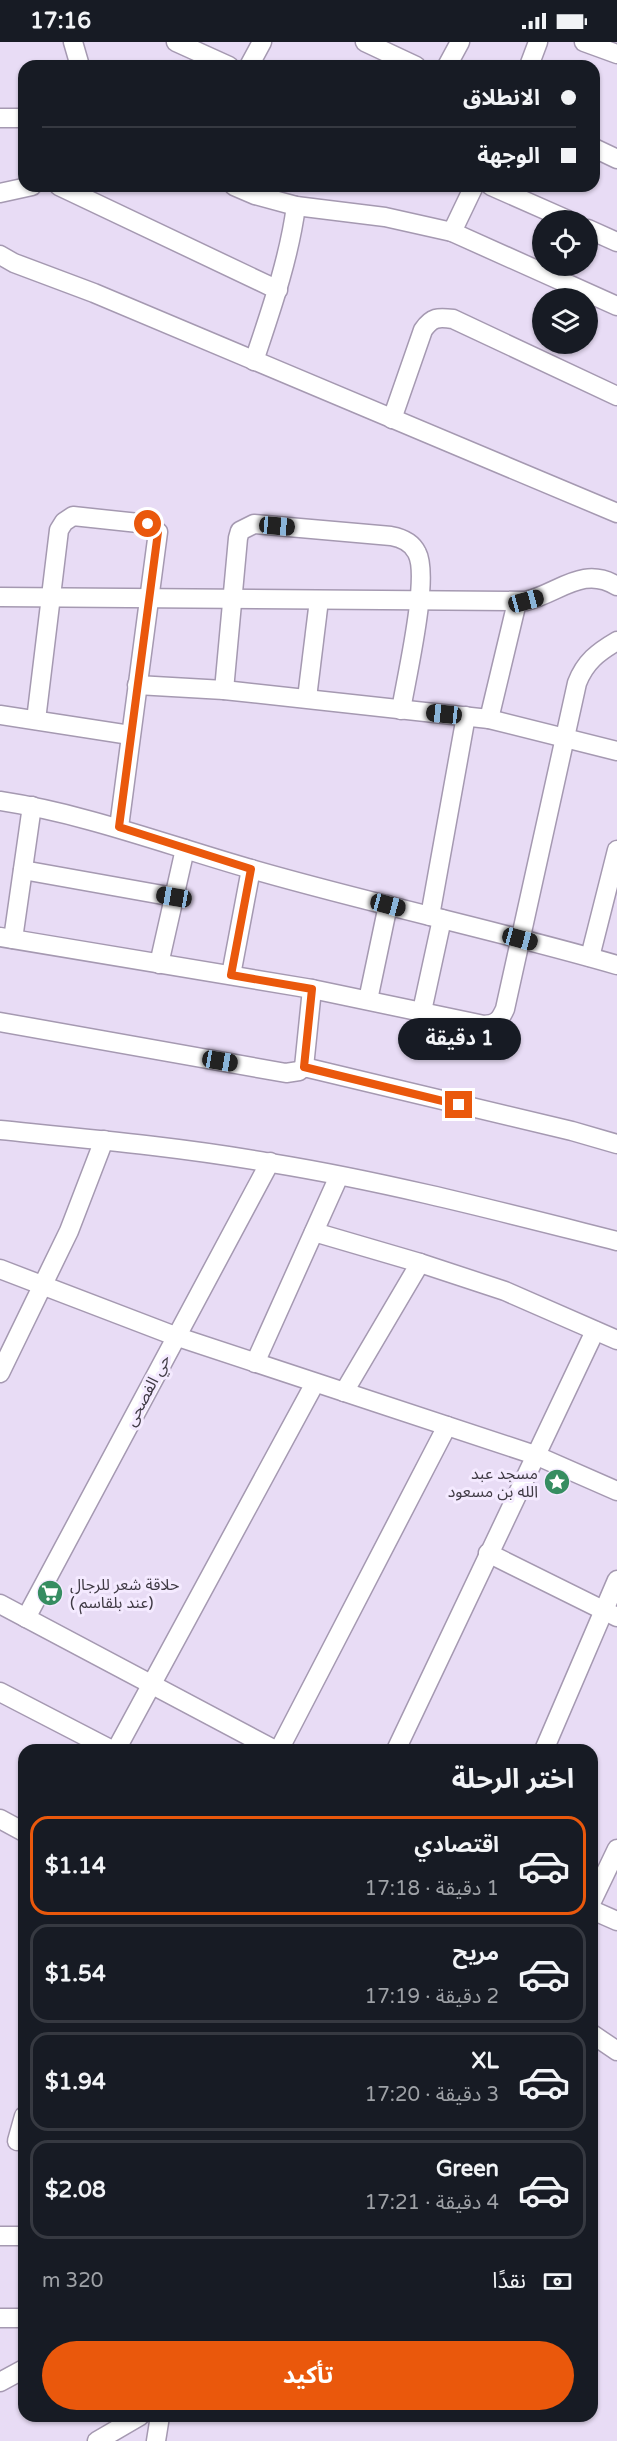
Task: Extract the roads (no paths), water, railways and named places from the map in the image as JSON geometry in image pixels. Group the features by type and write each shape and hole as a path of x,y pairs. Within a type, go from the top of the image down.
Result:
{"street":[{"path":"73,42 78,60"},
{"path":"176,42 216,60"},
{"path":"252,60 262,42"},
{"path":"365,42 403,60"},
{"path":"450,60 460,42"},
{"path":"531,60 538,42"},
{"path":"593,43 617,54"},
{"path":"0,118 18,118"},
{"path":"600,151 617,159"},
{"path":"0,193 18,189"},
{"path":"72,192 278,290"},
{"path":"248,192 296,206 385,217 452,232 617,306"},
{"path":"452,232 471,192"},
{"path":"505,192 545,210"},
{"path":"254,361 278,290 292,236 296,206"},
{"path":"598,233 617,242"},
{"path":"0,255 14,263 94,293 617,513"},
{"path":"392,419 423,330 429,322 438,317 453,319 617,396"},
{"path":"36,720 59,530 64,522 74,516 148,524 158,532 119,827"},
{"path":"224,690 240,531 254,524 402,538 417,551 420,561 420,600 401,710"},
{"path":"0,597 517,602 543,597 575,581 592,577 609,581 617,586"},
{"path":"307,698 319,600"},
{"path":"489,719 517,602"},
{"path":"32,806 23,870 6,938 312,989 484,1025 493,1024 500,1020 506,1009 577,683 583,667 592,657 617,641"},
{"path":"137,686 224,690 489,719 617,751"},
{"path":"0,715 130,735"},
{"path":"422,1011 466,716"},
{"path":"0,801 32,806 119,827 251,869 617,965"},
{"path":"159,964 185,849"},
{"path":"590,957 617,850"},
{"path":"231,975 251,869"},
{"path":"23,870 174,897"},
{"path":"368,1000 388,905"},
{"path":"0,1022 286,1072 299,1071 304,1067 312,989"},
{"path":"304,1067 572,1131 617,1144"},
{"path":"0,1130 104,1140 270,1162 442,1197 617,1240"},
{"path":"0,1373 7,1344 45,1286 104,1140"},
{"name":"حي الفصحى","path":"26,1618 270,1162"},
{"path":"255,1363 339,1176"},
{"path":"314,1232 505,1291 617,1340"},
{"path":"344,1392 420,1263"},
{"path":"0,1269 175,1336 535,1455 617,1491"},
{"path":"399,1744 595,1331"},
{"path":"118,1744 153,1685 315,1383"},
{"path":"280,1744 447,1426"},
{"path":"488,1553 610,1614"},
{"path":"547,1744 610,1614 617,1580"},
{"path":"0,1604 266,1744"},
{"path":"0,1692 102,1744"},
{"path":"0,1819 18,1829"},
{"path":"598,1889 617,1849"},
{"path":"598,1913 617,1921"},
{"path":"598,2038 617,2051"},
{"path":"0,2236 18,2236"},
{"path":"0,2318 18,2318"},
{"path":"0,2382 18,2372"},
{"path":"98,2441 130,2422"},
{"path":"156,2441 159,2422"}],"place":[{"name":"مسجد عبد الله بن مسعود","path":"557,1482"},
{"name":"حلاقة شعر للرجال ( عند بلقاسم)","path":"50,1593"}]}
